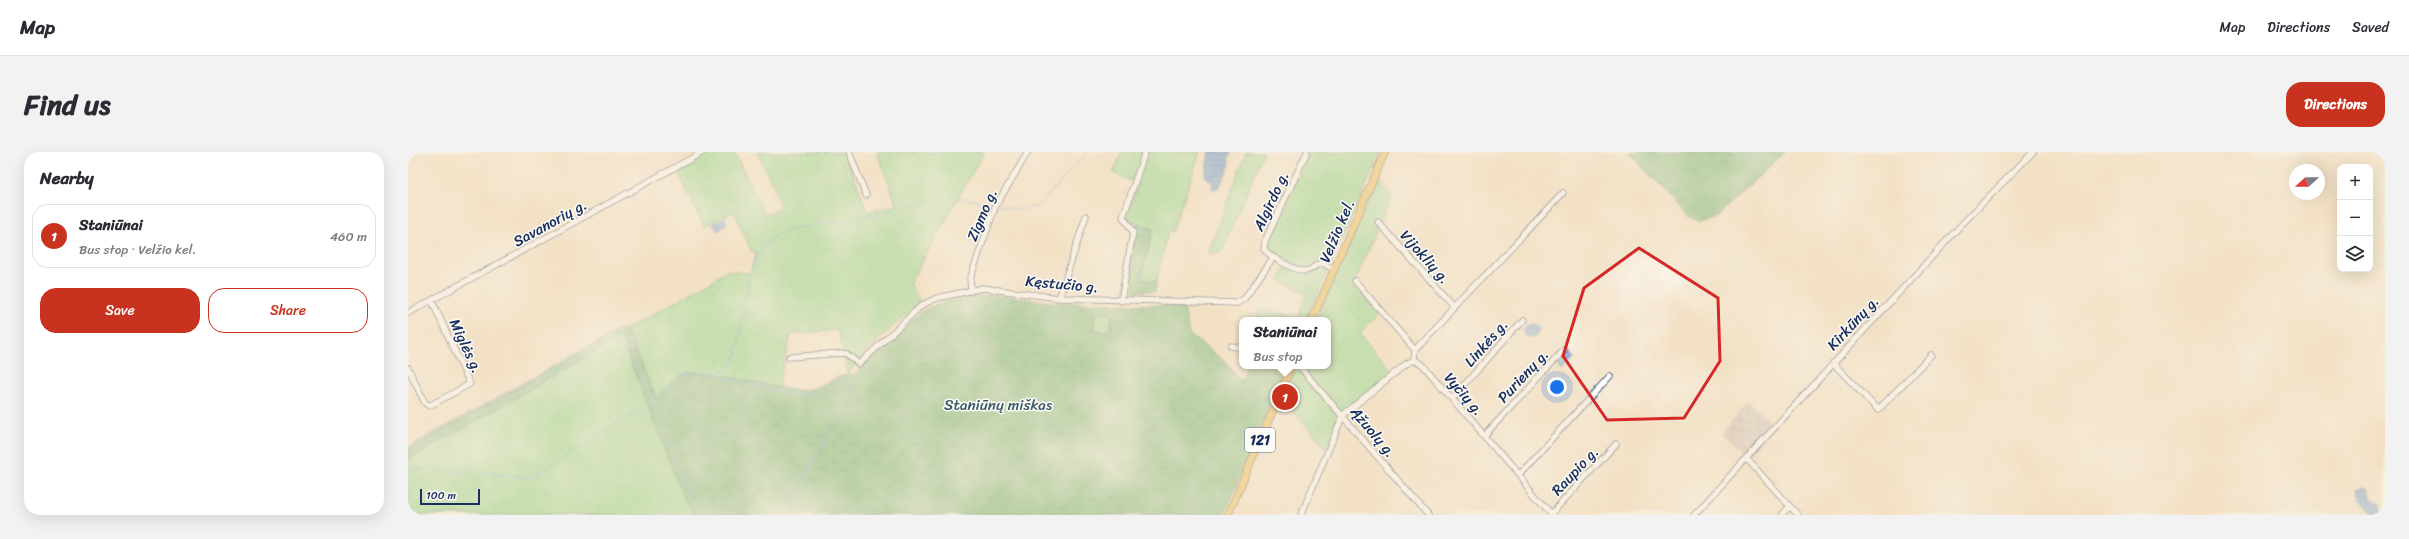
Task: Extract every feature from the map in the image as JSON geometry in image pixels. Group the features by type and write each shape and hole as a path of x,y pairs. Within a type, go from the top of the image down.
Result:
{"main road":[{"name":"Velžio kel.","path":"1313,317 1385,152"},
{"name":"121","path":"1228,515 1291,369"}],"street":[{"name":"Savanorių g.","path":"408,313 703,152"},
{"path":"849,152 866,195"},
{"name":"Zigmo g.","path":"971,291 970,279 995,208 1028,152"},
{"path":"1121,301 1133,232 1132,228 1125,223 1123,217 1145,152"},
{"name":"Algirdo g.","path":"1273,258 1265,251 1265,241 1307,152"},
{"name":"Kirkūnų g.","path":"1694,515 1963,223 2033,152"},
{"path":"1308,515 1302,512 1343,415 1406,364 1414,360 1415,350 1454,307 1477,286 1563,193"},
{"path":"1059,298 1086,216"},
{"name":"Vijoklių g.","path":"1378,222 1454,307"},
{"path":"1273,258 1304,271 1322,263 1334,269"},
{"name":"Kęstučio g.","path":"789,357 842,353 847,354 859,364 922,305 937,298 995,288 1059,298 1121,301 1237,303 1244,299 1273,258"},
{"path":"1355,281 1415,350"},
{"name":"Miglės g.","path":"408,368 425,404 429,406 470,384 432,301"},
{"name":"Linkės g.","path":"1452,399 1522,320"},
{"path":"1231,346 1239,347"},
{"name":"Purienų g.","path":"1484,436 1564,350"},
{"path":"1833,363 1878,410 1931,355"},
{"name":"Vyčių g.","path":"1414,360 1422,364 1551,514"},
{"name":"Ąžuolų g.","path":"1302,369 1428,515"},
{"path":"1518,475 1610,376"},
{"name":"Raupio g.","path":"1551,514 1616,444"},
{"path":"1746,458 1798,515"},
{"path":"1782,515 1790,506"}],"highlighted area":[{"path":"1639,248 1718,298 1720,361 1684,418 1607,420 1563,356 1584,288"}],"shaded area":[{"path":"1748,401 1775,426 1747,457 1722,433"}],"green space":[{"path":"709,152 734,152 765,215 780,207 773,185 757,152 844,152 868,212 897,205 877,152 984,152 910,283 920,302 864,353 848,374 838,330 791,334 778,388 703,372 684,374 656,398 629,335 625,330 727,271 750,273 756,253 751,251 734,211 704,226 677,170"},
{"path":"1122,152 1200,152 1172,232 1168,231 1156,282 1141,279 1153,229 1126,219 1138,184 1113,173"},
{"path":"1246,152 1264,152 1222,251 1216,254 1208,253"},
{"path":"1310,152 1381,152 1307,317 1299,317 1306,293 1280,281 1289,260 1274,253 1267,246"},
{"path":"1629,152 1785,152 1716,216 1699,221 1688,216"},
{"path":"1378,179 1392,195 1354,283 1380,313 1360,333 1393,372 1340,416 1326,448 1282,398 1295,369 1331,369 1331,317 1317,317"},
{"path":"1137,224 1153,229 1141,279 1156,282 1155,292 1124,290"},
{"name":"Staniūnų miškas","path":"999,295 1050,302 1184,306 1189,334 1226,362 1239,379 1244,379 1245,369 1272,369 1281,380 1224,515 694,515 683,496 621,337 408,460 408,448 620,329 625,330 629,335 656,398 680,376 695,372 708,373 792,390 805,390 818,387 842,376 854,375 869,359 922,311 950,301 969,297","holes":["1095,313 1111,314 1111,328 1107,332 1094,330"]},
{"path":"1259,309 1299,317 1258,317"},
{"path":"1095,313 1111,314 1111,328 1107,332 1094,330"},
{"path":"621,337 683,496 694,515 408,515 408,460"},
{"path":"1272,369 1286,369 1281,380"}],"water":[{"path":"1209,152 1232,152 1228,158 1230,165 1219,187 1215,189 1211,188 1213,183 1205,176"},
{"path":"725,218 727,224 718,231 713,224"},
{"path":"1531,324 1536,326 1538,331 1536,336 1531,338 1526,336 1524,331 1526,326"},
{"path":"1567,352 1572,354 1574,359 1562,371 1556,363"},
{"path":"2364,487 2368,489 2370,498 2380,503 2381,515 2374,515 2360,499 2357,489"}],"waterway":[{"path":"1000,205 1019,210 1038,206 1088,152"},
{"path":"1742,152 1759,170 1776,152"},
{"path":"953,197 990,203"},
{"path":"906,207 933,200"},
{"path":"480,473 531,477 649,405 679,377 693,373 721,373 731,364 737,353 748,284 756,258 761,249 769,240 786,231 895,210"},
{"path":"408,452 619,332"},
{"path":"623,336 698,515"},
{"path":"722,374 727,378 760,388 796,394 819,391 847,377"},
{"path":"787,515 789,508 853,387 854,382"},
{"path":"408,468 471,472"}],"place":[{"name":"Staniūnai","path":"1285,397"}]}
